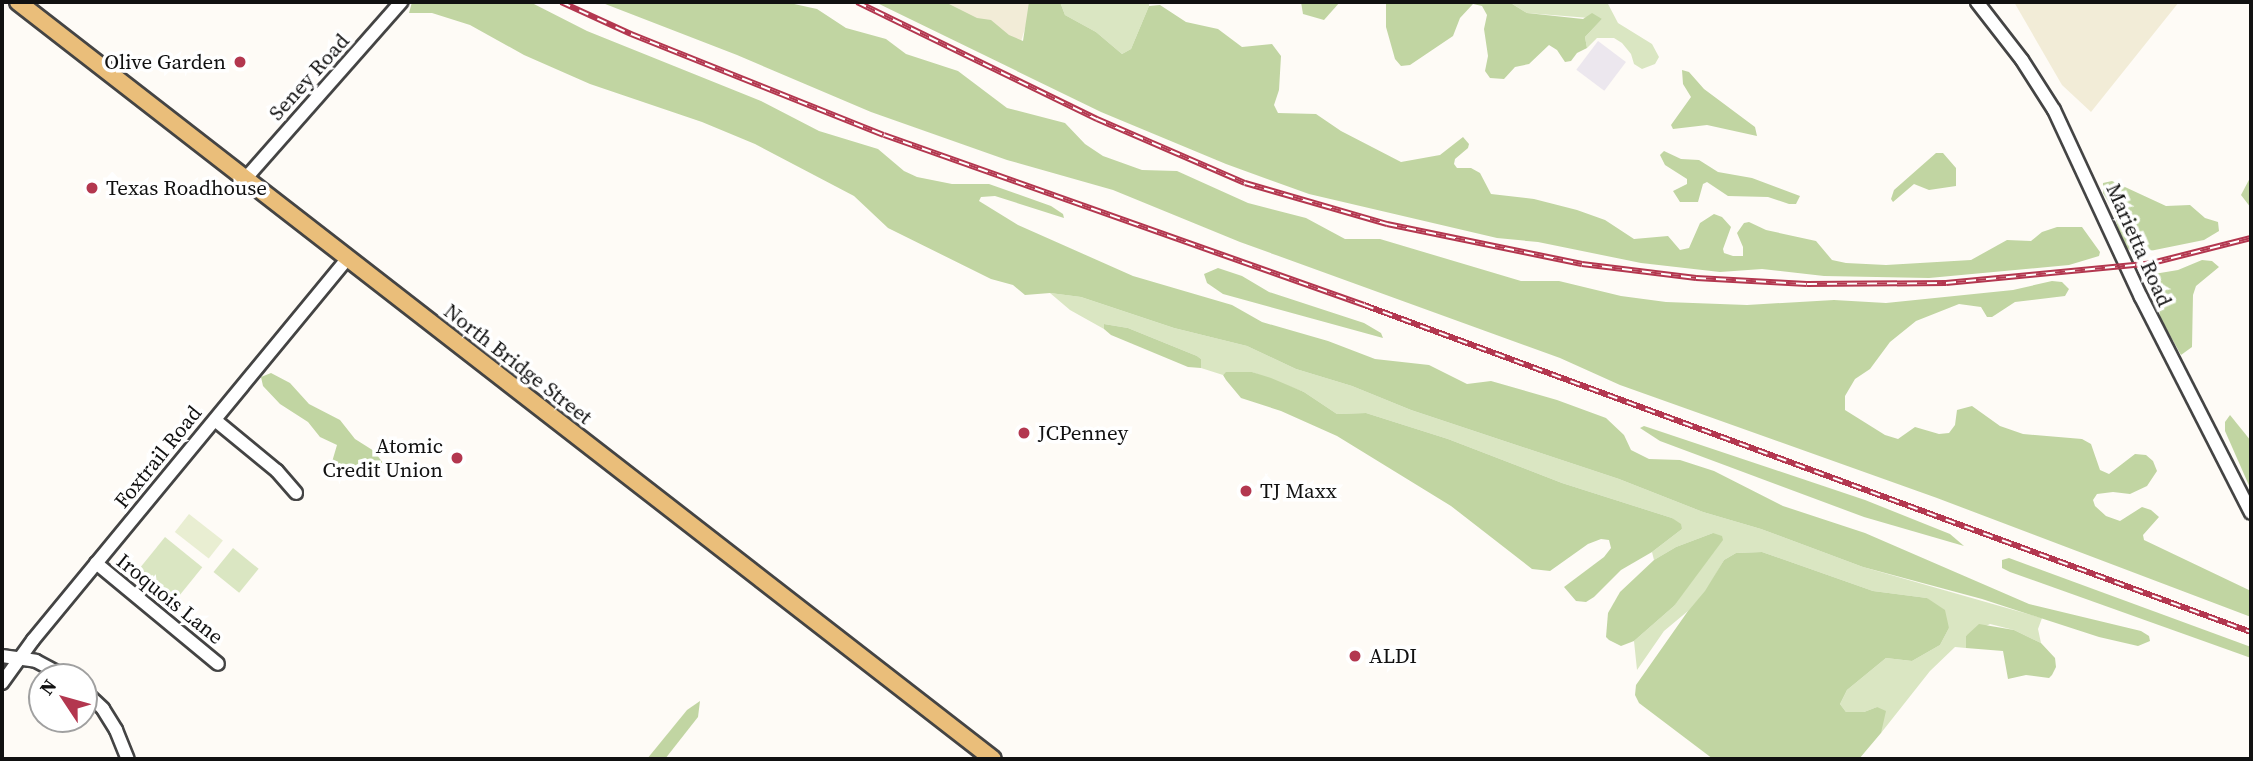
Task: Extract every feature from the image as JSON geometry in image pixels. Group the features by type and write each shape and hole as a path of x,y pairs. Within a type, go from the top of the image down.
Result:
{"main road":[{"name":"North Bridge Street","path":"18,2 993,759"}],"street":[{"name":"Seney Road","path":"246,178 401,2"},
{"name":"Marietta Road","path":"1977,2 2022,60 2054,110 2076,152 2141,297 2251,513"},
{"name":"Foxtrail Road","path":"2,683 20,657 348,258"},
{"path":"215,420 277,471 296,492"},
{"name":"Iroquois Lane","path":"96,564 218,664"},
{"path":"2,656 20,657 40,663"},
{"path":"98,704 116,730 128,759"}],"shaded area":[{"path":"928,2 1033,2 1019,48"},
{"path":"2014,2 2179,2 2091,112 2062,85"},
{"path":"1598,41 1626,62 1604,91 1576,70"}],"green space":[{"path":"412,2 530,2 587,31 761,101 819,131 878,149 904,171 917,177 952,184 989,184 1051,206 1063,214 1064,218 995,196 981,197 979,201 1018,225 1133,276 1232,305 1262,322 1328,341 1375,359 1429,365 1467,384 1491,381 1557,400 1606,418 1624,435 1631,450 1649,459 1680,460 1714,471 1783,506 1865,533 2029,604 2141,631 2149,636 2150,641 2138,646 2099,637 1982,599 1863,567 1761,529 1703,512 1619,479 1296,369 1247,346 1174,328 1081,297 1050,293 1025,295 1013,285 991,279 888,228 854,196 755,144 702,122 590,84 524,55 470,25 432,13 409,13"},
{"path":"600,2 785,2 817,9 846,28 886,39 906,54 958,71 1007,108 1065,123 1085,144 1103,156 1142,170 1177,171 1248,203 1306,218 1345,239 1380,239 1521,281 1559,281 1621,296 1666,302 1747,305 1834,300 1886,303 2013,290 2052,281 2062,282 2069,289 2065,296 2015,302 1992,317 1987,317 1981,307 1959,304 1916,321 1890,342 1870,369 1855,379 1845,396 1845,410 1885,435 1898,439 1915,427 1939,434 1949,433 1955,425 1957,410 1972,406 2000,426 2023,434 2082,439 2091,444 2100,470 2109,474 2135,454 2146,455 2153,461 2157,471 2147,486 2130,494 2097,494 2093,500 2095,506 2106,516 2120,521 2142,507 2151,510 2159,517 2143,535 2144,540 2251,591 2251,617 1937,498 1620,385 1560,358 1240,242 1113,190 1007,160 871,112 737,55"},
{"path":"875,2 945,2 977,18 991,20 1009,35 1023,41 1029,2 1060,2 1065,15 1096,32 1122,54 1131,49 1149,6 1160,5 1186,22 1218,29 1242,47 1272,44 1281,56 1279,90 1274,105 1278,113 1316,114 1341,131 1401,162 1440,155 1463,137 1469,144 1468,148 1455,159 1454,164 1457,168 1471,168 1480,173 1491,194 1534,199 1577,210 1605,220 1634,239 1668,236 1680,250 1689,248 1700,223 1714,214 1722,217 1731,227 1723,249 1724,253 1733,256 1743,256 1743,247 1737,233 1744,223 1749,222 1766,230 1816,241 1832,260 1846,263 1886,265 1971,260 2007,240 2031,241 2042,232 2057,227 2082,227 2100,252 2099,256 2069,265 1929,278 1824,276 1762,269 1720,272 1641,263 1538,242 1497,238 1309,194 1226,164 1101,112"},
{"path":"1060,2 1149,2 1149,6 1131,49 1122,54 1096,32 1065,15"},
{"path":"1301,2 1340,2 1324,20 1303,14"},
{"path":"1386,2 1509,2 1527,13 1583,19 1592,13 1602,19 1585,37 1587,48 1577,53 1571,61 1565,62 1557,50 1549,45 1529,64 1515,67 1504,79 1490,78 1485,71 1488,56 1484,29 1487,15 1482,6 1473,4 1460,18 1453,36 1410,65 1401,66 1395,59 1386,27"},
{"path":"1509,2 1607,2 1618,23 1652,44 1659,57 1655,64 1642,69 1634,64 1631,54 1622,43 1614,38 1597,38 1587,48 1585,37 1602,19 1527,13"},
{"path":"1682,70 1689,72 1704,89 1755,127 1757,136 1707,125 1673,129 1671,125 1691,97 1683,84"},
{"path":"1664,151 1681,159 1699,160 1718,172 1752,178 1800,196 1796,204 1789,204 1768,197 1728,196 1707,182 1703,184 1698,202 1680,202 1673,191 1687,184 1687,179 1665,165 1660,155"},
{"path":"1936,153 1943,153 1956,168 1956,186 1929,190 1914,184 1893,202 1891,199 1894,190"},
{"path":"2251,176 2251,208 2241,195"},
{"path":"2112,181 2166,206 2190,205 2205,218 2218,222 2219,231 2204,240 2135,254 2127,248 2120,236 2113,209 2103,193 2103,183"},
{"path":"2202,260 2212,261 2219,267 2196,286 2193,295 2192,347 2181,355 2160,317 2159,307 2164,293 2152,288 2148,275 2178,270"},
{"path":"1218,268 1242,276 1269,292 1364,323 1381,333 1383,338 1223,294 1207,283 1204,274"},
{"path":"1050,293 1081,297 1174,328 1247,346 1296,369 1619,479 1703,512 1761,529 1863,567 2042,618 2038,629 2041,643 2014,630 1990,624 1966,636 1966,648 1955,647 1930,671 1881,733 1877,707 1864,712 1846,712 1840,704 1847,690 1886,658 1912,661 1940,645 1949,628 1927,598 1873,591 1762,552 1736,553 1724,560 1706,591 1664,631 1637,670 1634,641 1674,606 1713,533 1676,547 1654,560 1652,552 1682,529 1672,518 1562,483 1448,439 1366,413 1337,414 1304,392 1252,372 1227,372 1223,375 1201,368 1201,359 1197,356 1128,328 1104,324 1104,329 1070,310"},
{"path":"1104,324 1128,328 1197,356 1201,359 1201,368 1188,367 1111,335 1104,329"},
{"path":"1226,372 1252,372 1271,378 1304,392 1337,414 1366,413 1448,439 1562,483 1672,518 1681,524 1682,529 1652,552 1621,570 1594,597 1586,602 1576,601 1564,587 1604,557 1611,548 1609,540 1601,539 1588,544 1550,571 1532,569 1451,506 1337,436 1281,411 1241,398 1223,375"},
{"path":"271,373 290,383 309,404 340,420 355,439 374,451 383,463 381,474 371,478 353,464 345,468 334,468 332,462 337,445 320,437 308,422 280,404 263,386 261,377"},
{"path":"2230,415 2251,441 2251,490 2225,431 2225,422"},
{"path":"1644,426 1865,500 1950,534 1964,546 1864,517 1660,441 1640,428"},
{"path":"189,514 223,540 209,559 175,532"},
{"path":"1713,533 1722,536 1723,540 1674,606 1634,641 1621,646 1606,637 1608,613 1620,592 1654,560 1676,547"},
{"path":"165,537 202,567 174,602 137,572"},
{"path":"233,548 259,569 239,593 213,572"},
{"path":"1762,552 1873,591 1927,598 1945,610 1949,628 1940,645 1912,661 1886,658 1847,690 1840,704 1846,712 1864,712 1877,707 1886,711 1881,733 1859,759 1713,759 1639,703 1635,695 1636,685 1705,591 1724,560 1736,553"},
{"path":"2009,558 2251,647 2251,658 2010,572 2002,568 2002,560"},
{"path":"1979,624 2014,630 2041,643 2055,658 2056,667 2052,675 2049,678 2026,675 2008,679 2003,651 1966,648 1966,636"},
{"path":"700,701 698,717 665,759 647,759 687,710"}],"railway":[{"path":"561,2 631,34 884,135 1364,305 2251,632"},
{"path":"857,2 1097,119 1245,183 1387,224 1582,264 1696,278 1807,284 1946,283 2152,263 2251,238"}],"place":[{"name":"Olive Garden","path":"240,62"},
{"name":"Texas Roadhouse","path":"92,188"},
{"name":"JCPenney","path":"1024,433"},
{"name":"Atomic Credit Union","path":"457,458"},
{"name":"TJ Maxx","path":"1246,491"},
{"name":"ALDI","path":"1355,656"}]}
